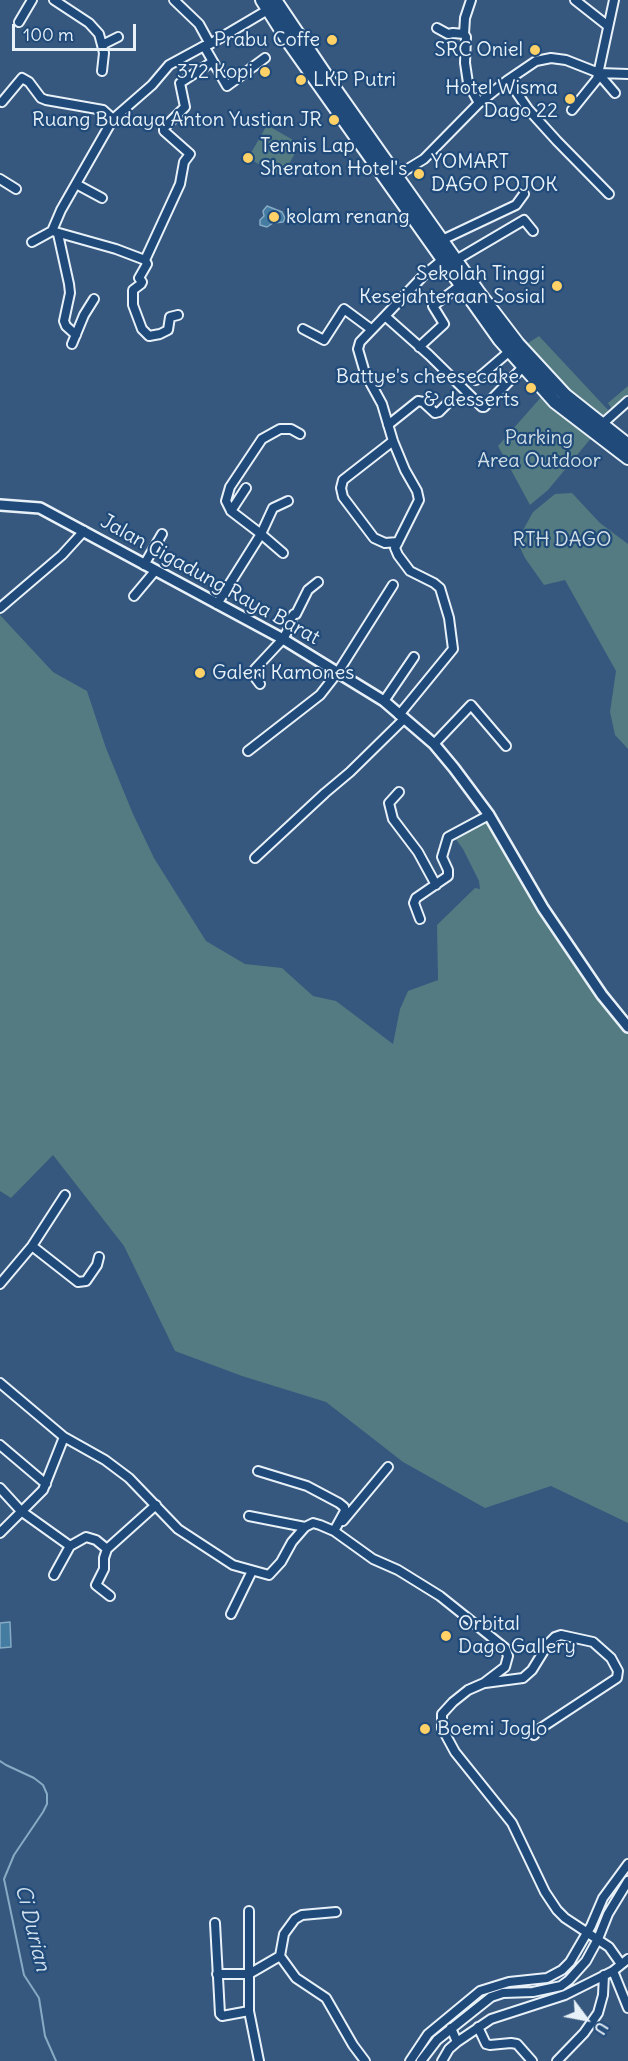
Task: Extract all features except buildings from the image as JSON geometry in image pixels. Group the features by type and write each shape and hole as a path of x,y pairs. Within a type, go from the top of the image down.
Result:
{"main road":[{"path":"271,4 315,60 460,285 514,348 628,458"},
{"path":"392,179 456,260 514,348 523,367 555,402 628,445"}],"street":[{"path":"19,22 32,0"},
{"path":"54,0 89,23 99,34 104,53 102,71"},
{"path":"174,0 199,24 212,62 227,86 265,58"},
{"path":"471,0 465,18 465,63 468,83 479,103"},
{"path":"575,0 608,26"},
{"path":"572,110 601,74 614,0"},
{"path":"76,335 64,321 70,293 55,233 61,210 113,120 152,85 170,65 207,45 271,4"},
{"path":"437,28 448,34 464,34"},
{"path":"102,45 118,37"},
{"path":"392,179 424,159 479,103 536,61 551,58 566,60 601,74 628,74"},
{"path":"178,315 170,317 168,330 148,336 142,329 133,305 133,290 141,284 139,278 147,264 145,260 180,184 184,162 190,154 164,131 164,128 185,106 180,83 212,62"},
{"path":"601,74 615,93"},
{"path":"2,102 22,78 29,82 41,98 103,110 113,120"},
{"path":"508,80 528,109 609,194"},
{"path":"0,180 16,189"},
{"path":"76,184 102,198"},
{"path":"442,240 516,205 524,194"},
{"path":"456,260 524,220 533,231"},
{"path":"32,243 55,233 116,249 145,260"},
{"path":"255,858 351,772 401,717 453,649 449,618 440,588 410,571 396,550 395,546 419,500 393,441 382,404 365,373 358,349 360,342 371,329 442,260"},
{"path":"419,347 444,324 433,306 460,285"},
{"path":"72,344 84,315 94,299"},
{"path":"303,329 324,340 344,309 371,329"},
{"path":"385,316 482,407 523,367"},
{"path":"476,380 514,348"},
{"path":"388,425 418,401 423,402 435,413 447,404"},
{"path":"598,428 628,401"},
{"path":"283,553 231,511 226,501 230,487 262,439 280,429 291,429 300,434"},
{"path":"393,441 343,480 341,488 342,497 374,538 385,543 398,542"},
{"path":"231,511 246,488"},
{"path":"217,604 261,534 273,508 288,501"},
{"name":"Jalan Cigadung Raya Barat","path":"0,505 40,508 283,639 384,701 434,744 489,815 534,894 602,995 628,1027"},
{"path":"0,608 62,555 84,531"},
{"path":"144,565 162,534"},
{"path":"134,596 155,571"},
{"path":"260,684 254,676 255,669 283,639 292,623 290,621 308,590 318,582"},
{"path":"248,751 320,695 338,672 393,585"},
{"path":"384,701 414,657"},
{"path":"434,744 471,705 506,746"},
{"path":"399,792 389,803 393,819 417,852 436,885"},
{"path":"420,919 414,900 449,874 442,857 448,837 489,815"},
{"path":"0,1284 32,1246 65,1195"},
{"path":"32,1246 78,1282 86,1281 97,1265 99,1257"},
{"path":"0,1383 64,1437 118,1469 178,1528 233,1565 269,1575 281,1562 292,1542 305,1527 313,1523 336,1533 373,1559 398,1570 440,1596 505,1648 508,1656 505,1667 484,1683 468,1690 445,1710 441,1719 442,1728 455,1752 512,1824 552,1904 565,1918 598,1939 625,1961 613,1971 565,1995 491,2019 457,2042 449,2049 442,2061"},
{"path":"0,1533 38,1497 46,1484 64,1437"},
{"path":"0,1445 46,1484"},
{"path":"336,1533 388,1467"},
{"path":"258,1471 307,1486 339,1503 345,1511 336,1533"},
{"path":"0,1488 21,1511 70,1546"},
{"path":"110,1596 96,1585 104,1569 107,1550 156,1504"},
{"path":"249,1516 305,1527"},
{"path":"54,1575 70,1546 86,1538 96,1540 107,1550"},
{"path":"231,1614 252,1571"},
{"path":"484,1683 523,1678 532,1670 548,1644 561,1635 593,1642 611,1658 618,1671 617,1678 538,1730 534,1735"},
{"path":"410,2061 428,2034 480,1991 509,1982 556,1975 570,1962 603,1898 628,1864"},
{"path":"421,2061 437,2040 486,2000 503,1993 533,1992 565,1983 581,1968 598,1939 608,1914 628,1881"},
{"path":"249,1911 249,2010 259,2061"},
{"path":"336,1912 302,1914 294,1919 284,1934 280,1956 297,1978 326,1998 365,2061"},
{"path":"215,1923 220,2015 249,2010"},
{"path":"217,1974 249,1974 280,1956"},
{"path":"613,1971 628,2008"},
{"path":"557,2061 584,2033 598,2013 603,1995 604,1975"},
{"path":"480,1991 486,2000"},
{"path":"464,2003 470,2012"},
{"path":"478,2027 486,2043 490,2045 517,2044 532,2061"},
{"path":"451,2028 457,2042"}],"green space":[{"path":"267,125 300,144 282,177 248,158"},
{"path":"539,336 609,411 600,420 563,390 525,345"},
{"path":"628,386 628,398 613,411 608,403"},
{"name":"Parking Area Outdoor","path":"542,396 592,437 548,490 530,505 498,446"},
{"name":"RTH DAGO","path":"572,493 600,523 628,544 628,749 615,735 610,712 616,671 565,580 544,585 525,558 517,541 533,512 555,494"},
{"path":"0,615 53,672 87,691 106,748 133,814 154,858 206,941 245,964 282,968 313,996 336,1001 393,1044 400,1009 408,991 438,980 437,925 475,888 480,889 479,881 463,849 452,834 489,815 535,895 628,1025 628,1523 551,1486 485,1508 403,1462 326,1402 242,1376 175,1351 124,1246 53,1155 11,1198 0,1191"}],"water":[{"name":"kolam renang","path":"267,206 282,212 285,218 283,222 273,223 267,227 260,225 260,220 264,216 263,211"},
{"path":"10,1622 11,1647 0,1648 0,1623"}],"waterway":[{"name":"Ci Durian","path":"0,1761 34,1778 43,1785 47,1794 47,1804 43,1812 14,1855 4,1879 24,1975 39,1998 45,2036 56,2061"}],"place":[{"name":"Prabu Coffe","path":"332,40"},
{"name":"SRC Oniel","path":"535,50"},
{"name":"372 Kopi","path":"265,72"},
{"name":"LKP Putri","path":"301,80"},
{"name":"Hotel Wisma Dago 22","path":"570,99"},
{"name":"Ruang Budaya Anton Yustian JR","path":"334,120"},
{"name":"Tennis Lap Sheraton Hotel's","path":"248,158"},
{"name":"YOMART DAGO POJOK","path":"419,174"},
{"name":"kolam renang","path":"274,217"},
{"name":"Sekolah Tinggi Kesejahteraan Sosial","path":"557,286"},
{"name":"Battye's cheesecake & desserts","path":"531,388"},
{"name":"Galeri Kamones","path":"200,673"},
{"name":"Orbital Dago Gallery","path":"446,1636"},
{"name":"Boemi Joglo","path":"425,1729"}]}
